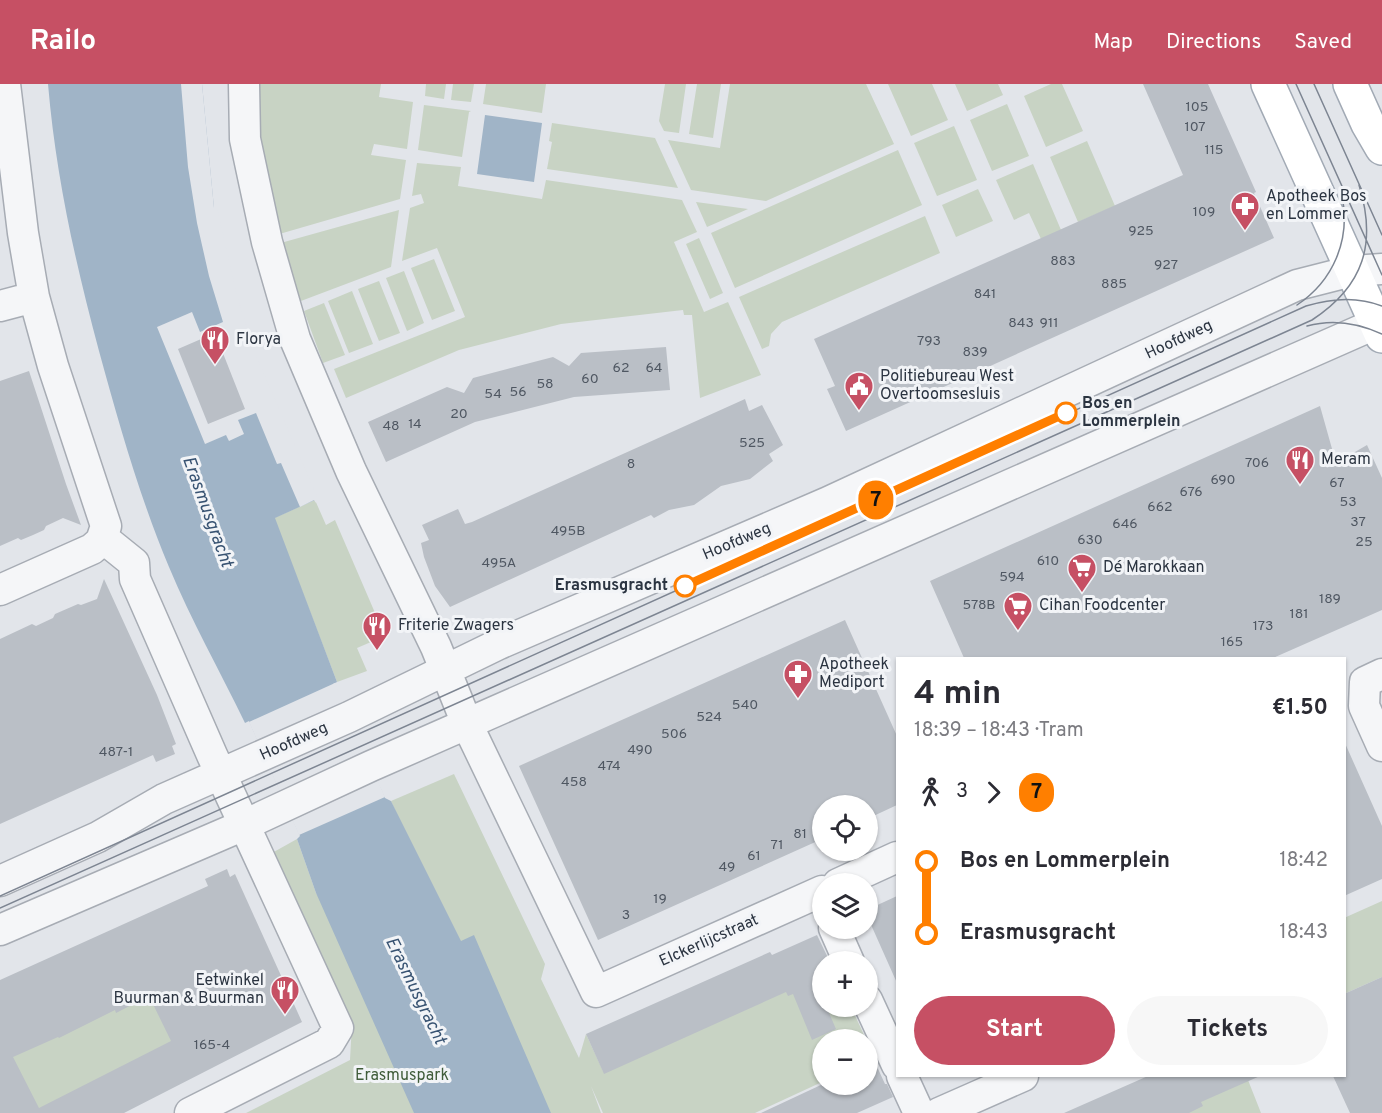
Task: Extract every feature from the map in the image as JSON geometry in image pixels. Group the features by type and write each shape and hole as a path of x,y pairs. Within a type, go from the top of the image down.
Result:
{"main road":[{"path":"1268,84 1367,270 1380,325"},
{"path":"1350,84 1382,148"}],"street":[{"path":"0,590 92,549 103,538 106,531 106,521 53,366 34,297 18,199 4,84"},
{"path":"244,84 245,139 267,242 295,339 351,471 445,669 472,733"},
{"name":"Hoofdweg","path":"0,881 98,837 164,799 350,717 510,639 826,503 1297,285 1367,270"},
{"path":"0,306 34,297"},
{"path":"0,930 244,825 371,766 472,733 1380,325"},
{"path":"103,538 134,563 135,579 220,773 338,1028 329,1043 190,1113"},
{"path":"1373,678 1364,706 1382,746"},
{"name":"Elckerlijcstraat","path":"472,733 596,992 812,898"},
{"name":"Elckerlijcstraat","path":"864,873 896,857"},
{"path":"875,1017 896,1063"},
{"path":"902,1077 919,1113"},
{"path":"939,1113 1021,1077"}],"green space":[{"path":"256,84 381,84 379,97 413,102 407,149 374,144 371,155 406,160 400,199 276,235 261,149"},
{"path":"426,84 446,84 444,99 425,96"},
{"path":"453,84 474,84 471,102 451,100"},
{"path":"486,84 546,84 542,113 483,104"},
{"path":"665,84 686,84 679,133 664,131 659,121"},
{"path":"697,84 721,84 713,138 689,134"},
{"path":"730,84 866,84 894,144 766,201 691,190 668,140 720,148"},
{"path":"888,84 932,84 948,120 911,136"},
{"path":"955,84 998,84 1003,95 967,111"},
{"path":"1051,84 1062,84 1083,131 1046,147 1024,96"},
{"path":"1007,104 1029,156 992,171 970,120"},
{"path":"424,105 471,111 462,157 418,150"},
{"path":"552,123 655,138 678,188 547,169 552,142 549,141"},
{"path":"954,126 977,180 937,196 914,143"},
{"path":"1087,141 1115,206 1078,222 1050,157"},
{"path":"898,150 922,205 735,288 711,233"},
{"path":"417,163 461,167 458,186 542,199 546,180 682,200 697,232 674,242 704,312 728,302 761,375 700,398 692,315 684,315 683,310 561,324 459,350 346,398 334,369 465,317 437,248 402,261 410,208 424,203 421,194 412,196"},
{"path":"1033,164 1061,230 1041,239 1029,213 1014,220 996,180"},
{"path":"978,189 993,221 956,237 942,205"},
{"path":"696,202 748,209 707,227"},
{"path":"399,210 391,267 293,304 277,244"},
{"path":"925,216 940,253 782,322 771,334 769,346 762,349 739,297"},
{"path":"699,238 723,293 710,299 686,244"},
{"path":"434,259 455,311 432,320 411,268"},
{"path":"404,271 424,323 407,331 386,278"},
{"path":"379,281 400,333 379,341 358,289"},
{"path":"352,291 373,344 349,353 328,301"},
{"path":"324,303 345,355 323,363 304,311"},
{"path":"315,500 326,525 335,520 385,636 357,648 367,671 337,682 274,518"},
{"path":"454,774 545,964 541,979 579,1058 586,1034 603,1071 812,978 812,1017 856,1017 861,1029 812,1029 812,1087 755,1113 603,1113 591,1086 601,1113 528,1113 391,801"},
{"name":"Erasmuspark","path":"297,839 316,893 457,1113 246,1113 350,1060 352,1023 272,853"},
{"path":"1382,901 1382,977 1346,993 1346,917"},
{"path":"218,917 260,1004 43,1113 0,1113 0,1018"},
{"path":"1248,1080 1261,1113 1173,1113"}],"water":[{"path":"48,84 202,84 214,208 235,298 252,354 315,500 275,518 337,682 333,684 385,798 391,801 461,941 474,935 551,1113 414,1113 316,893 297,839 300,836 249,721 245,723 187,606 149,514 114,406 82,284 61,186"},
{"path":"485,115 542,123 534,182 477,174"}],"pier":[{"path":"181,84 202,84 214,208 217,208 237,296 255,353 318,499 316,503 314,500 300,507 281,463 277,464 256,413 238,420 244,434 229,441 226,435 205,444 157,327 192,312 200,332 223,322 209,276 197,223 188,167"},
{"path":"335,683 385,797 299,835 249,722"}],"building":[{"path":"1143,84 1208,84 1274,238 846,431 827,389 835,386 814,339 1183,175"},
{"path":"215,333 245,409 208,424 178,349"},
{"path":"666,347 670,390 574,397 475,422 386,462 368,422 447,387 464,393 473,378 553,357 569,366 581,353"},
{"path":"29,371 81,525 63,518 33,535 21,540 18,538 0,546 0,381"},
{"path":"745,399 749,411 762,405 783,445 769,454 773,461 750,479 721,486 694,505 669,510 654,518 651,515 450,607 435,586 421,543 429,540 422,525 458,509 465,524 472,522"},
{"path":"1320,406 1336,463 1367,445 1382,478 1382,610 1275,657 964,657 930,581"},
{"path":"104,579 157,695 176,744 172,746 175,754 156,762 153,755 0,824 0,639 32,624 36,626 53,618 55,614 78,604 97,599"},
{"path":"845,620 896,734 896,805 878,814 878,795 812,795 812,844 598,940 519,766"},
{"path":"1346,745 1382,826 1382,879 1346,895"},
{"path":"227,869 230,877 235,874 302,1022 124,1113 0,1113 0,980 208,886 205,879","holes":["149,996 171,1041 39,1108 13,1057 59,1038 115,1010 116,1013"]},
{"path":"896,896 896,981 877,939 878,905"},
{"path":"812,937 819,939 825,951 812,951 812,1017 831,1017 836,1029 812,1029 812,1040 793,994 788,996 786,992 604,1074 586,1034 770,952 772,955"},
{"path":"1382,977 1382,1113 1350,1113 1333,1077 1346,1077 1346,993"},
{"path":"878,1069 893,1097 857,1113 761,1113 812,1089 812,1095 878,1095"},
{"path":"1146,1077 1258,1077 1201,1102 1203,1106 1189,1113 1064,1113"}],"tram line":[{"path":"1296,84 1382,275"},
{"path":"1314,84 1382,235"},
{"path":"0,908 1312,320 1344,293 1362,262 1367,226 1359,185"},
{"path":"1297,305 1320,284 1336,258 1344,228 1342,196"},
{"path":"0,896 1306,306 1344,299 1354,299 1382,306"},
{"path":"1307,326 1345,323 1382,334"},
{"name":"7","path":"685,586 1066,413"}],"place":[{"name":"Apotheek Bos en Lommer","path":"1245,232"},
{"name":"Florya","path":"215,366"},
{"name":"Politiebureau West Overtoomsesluis","path":"859,412"},
{"name":"Bos en Lommerplein","path":"1066,413"},
{"name":"Meram","path":"1300,486"},
{"name":"Erasmusgracht","path":"685,586"},
{"name":"Dé Marokkaan","path":"1082,594"},
{"name":"Cihan Foodcenter","path":"1018,632"},
{"name":"Friterie Zwagers","path":"377,652"},
{"name":"Apotheek Mediport","path":"798,700"},
{"name":"Eetwinkel Buurman & Buurman","path":"285,1016"}]}
